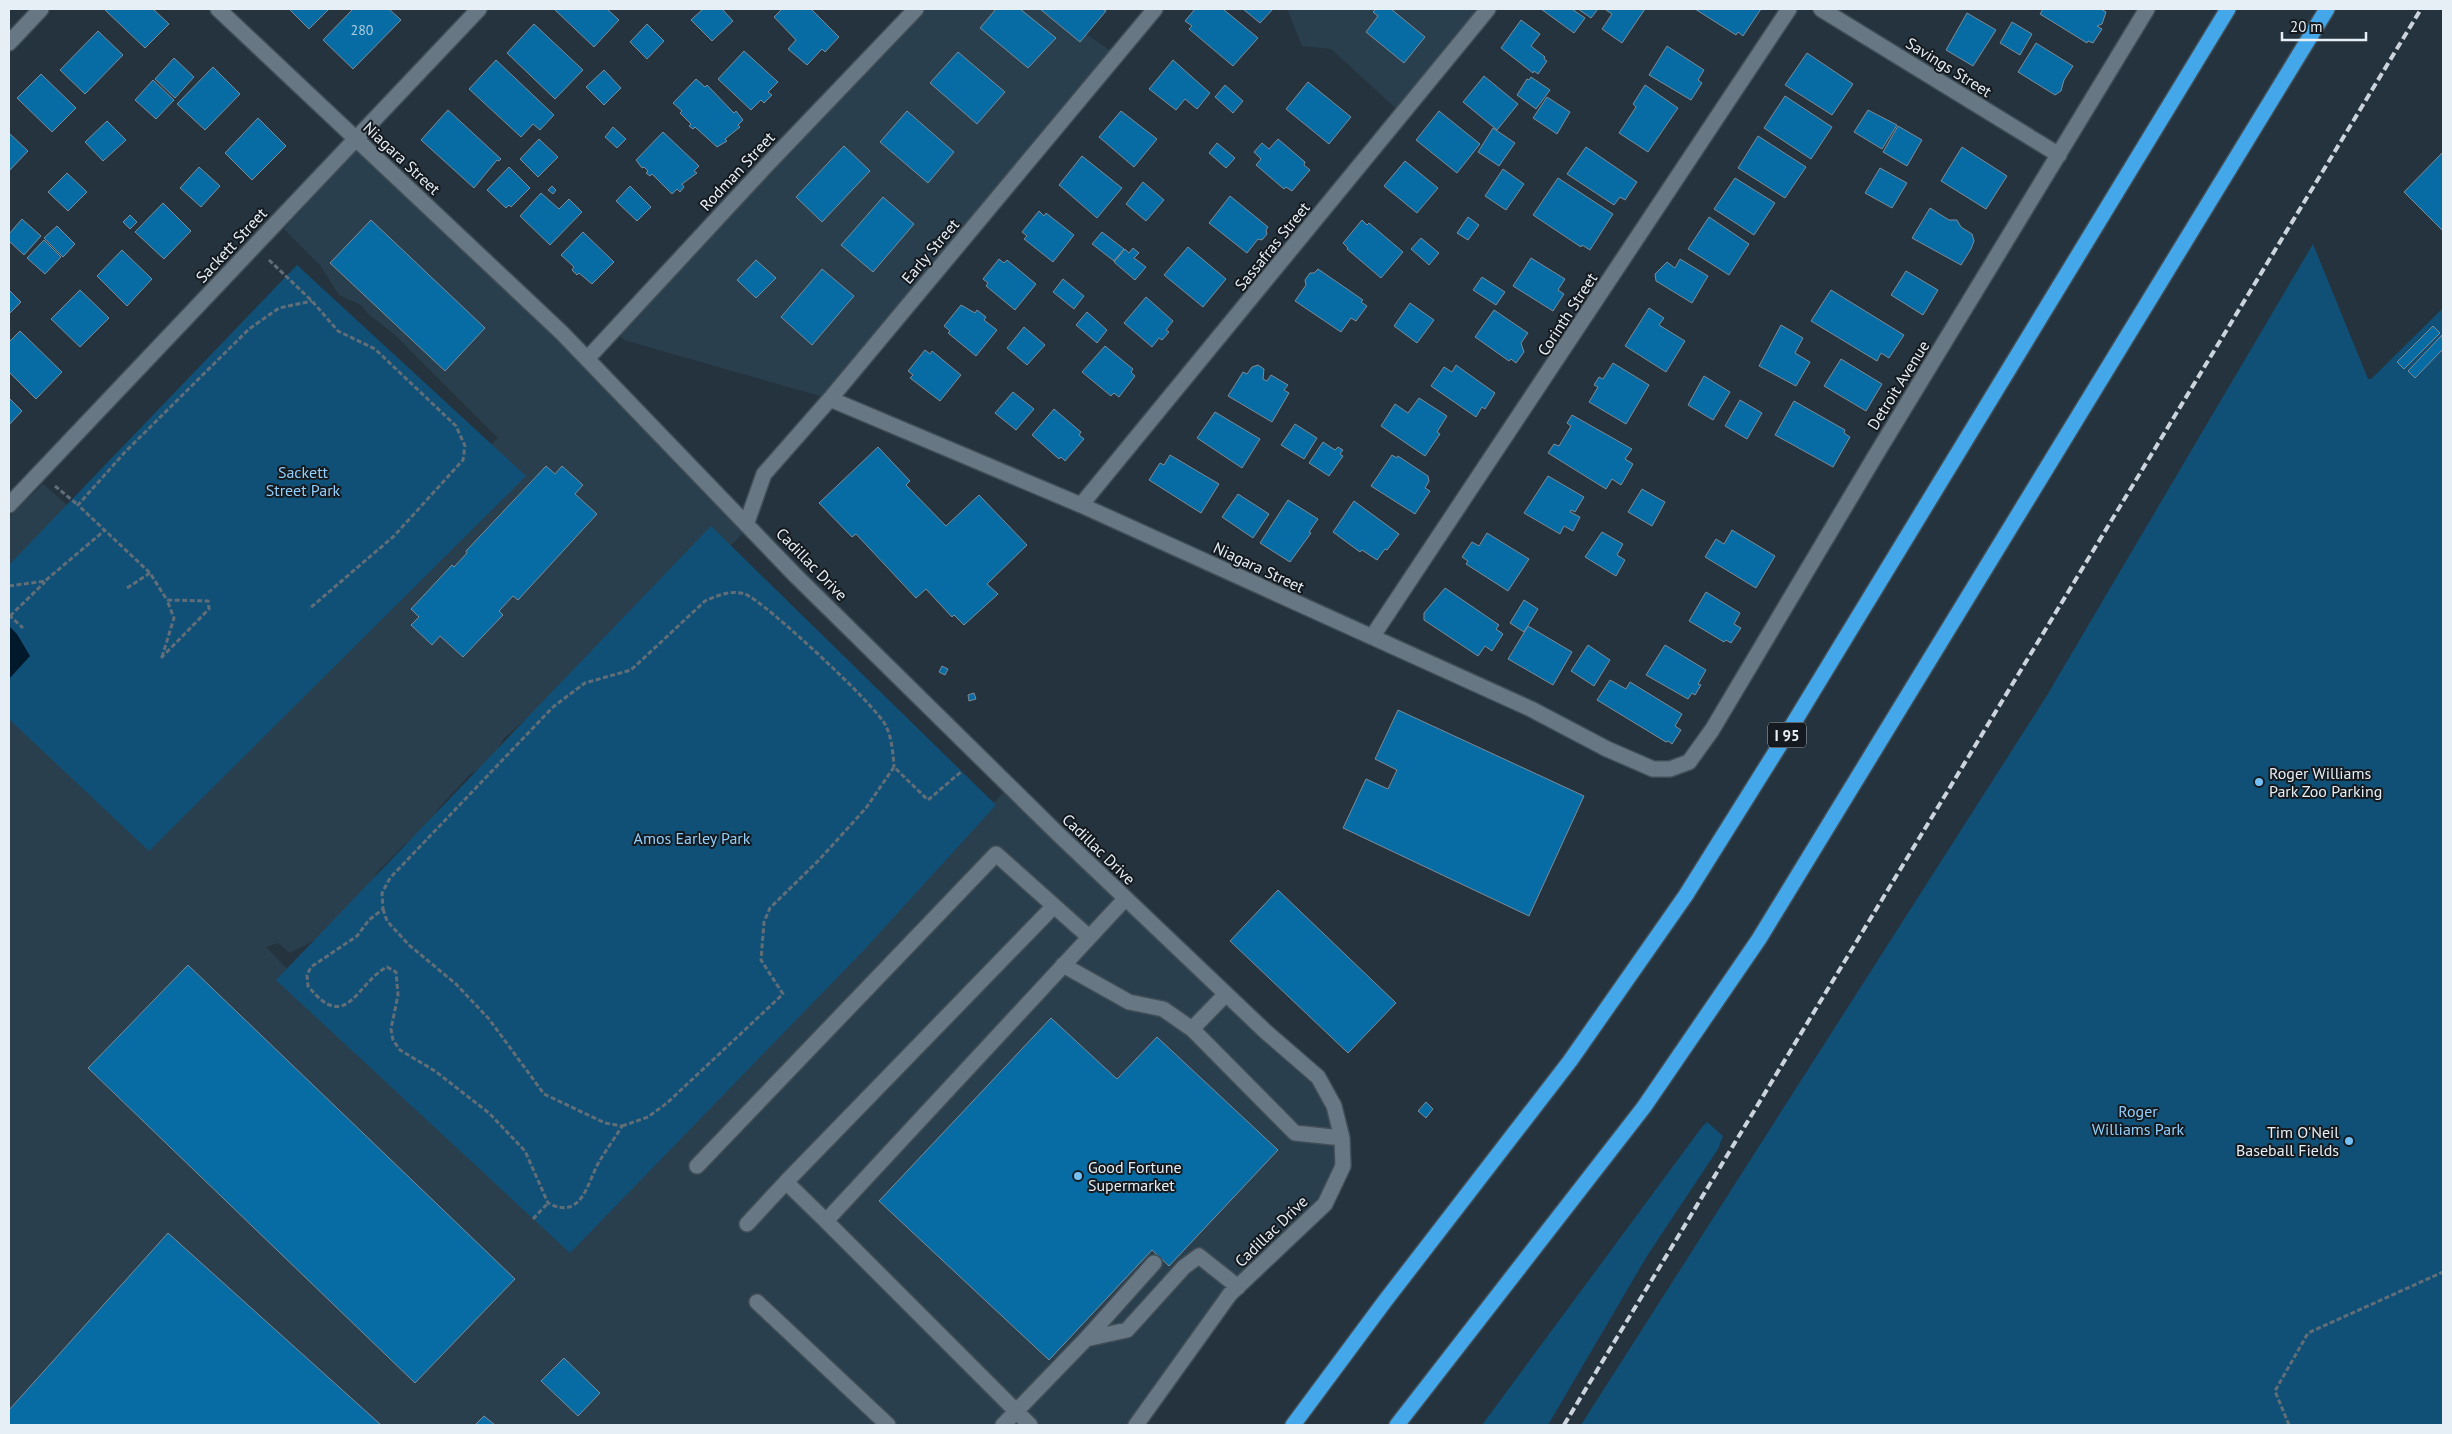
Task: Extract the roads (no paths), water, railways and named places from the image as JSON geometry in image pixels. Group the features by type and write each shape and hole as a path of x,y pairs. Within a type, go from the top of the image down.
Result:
{"highway":[{"name":"I 95","path":"1293,1425 1379,1308 1570,1061 1686,895 1798,716 2228,9"},
{"path":"1397,1425 1644,1107 1759,939 2327,9"}],"street":[{"path":"9,43 41,9"},
{"name":"Niagara Street","path":"218,9 562,333"},
{"name":"Sackett Street","path":"9,505 479,9"},
{"name":"Rodman Street","path":"586,359 916,9"},
{"name":"Early Street","path":"747,522 764,474 830,399 1155,9"},
{"name":"Sassafras Street","path":"1081,505 1488,9"},
{"name":"Corinth Street","path":"1372,637 1789,9"},
{"name":"Savings Street","path":"1821,9 2058,155"},
{"name":"Detroit Avenue","path":"1670,769 1689,762 1712,730 1874,458 2147,9"},
{"name":"Cadillac Drive","path":"562,333 747,522 803,583 1125,899 1318,1077 1334,1106 1342,1138 1343,1166 1325,1204 1230,1294 1136,1425"},
{"name":"Niagara Street","path":"830,399 1081,505 1346,627 1531,709 1607,749 1653,769 1670,769"},
{"path":"697,1166 996,854 1089,937"},
{"path":"826,1221 1125,899"},
{"path":"747,1224 1054,906"},
{"path":"1063,965 1129,1002 1163,1009 1192,1029 1295,1133 1342,1138"},
{"path":"1192,1029 1226,994"},
{"path":"786,1182 1030,1425"},
{"path":"1086,1340 1127,1330 1184,1266 1199,1256 1238,1287"},
{"path":"1003,1425 1086,1340 1154,1263"},
{"path":"757,1302 888,1425"}],"railway":[{"path":"1564,1425 2421,9"}],"place":[{"name":"Roger Williams Park Zoo Parking","path":"2259,782"},
{"name":"Tim O'Neil Baseball Fields","path":"2349,1141"},
{"name":"Good Fortune Supermarket","path":"1078,1176"}],"park label":[{"name":"Sackett Street Park","path":"303,481"},
{"name":"Amos Earley Park","path":"692,838"},
{"name":"Roger Williams Park","path":"2138,1120"}]}
